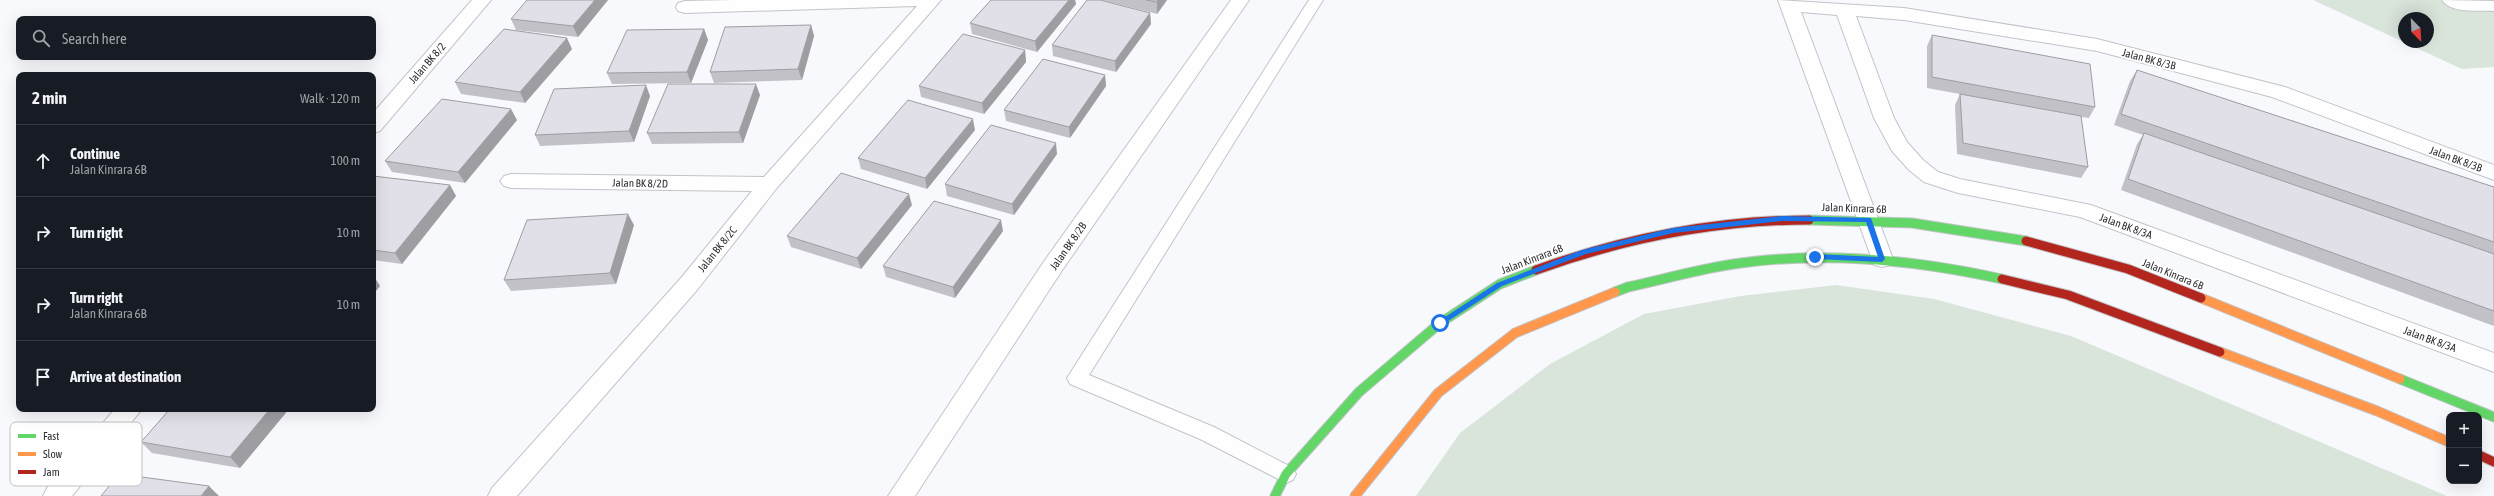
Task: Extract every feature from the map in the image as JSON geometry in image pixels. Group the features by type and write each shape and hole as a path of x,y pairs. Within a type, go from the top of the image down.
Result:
{"street":[{"name":"Jalan BK 8/2","path":"376,123 482,0"},
{"path":"684,7 932,0"},
{"name":"Jalan BK 8/2C","path":"501,496 689,284 769,184 932,0"},
{"name":"Jalan BK 8/2B","path":"901,496 1053,266 1240,0"},
{"path":"1788,3 1882,259"},
{"name":"Jalan BK 8/3B","path":"1788,3 1845,11 1904,14 2097,45 2278,92 2494,173"},
{"name":"Jalan BK 8/3A","path":"1845,11 1884,118 1899,146 1916,165 1931,177 1958,186 2083,210 2494,363"},
{"name":"Jalan BK 8/2D","path":"511,181 769,184"},
{"name":"Jalan Kinrara 6B","path":"1275,496 1286,474 1359,392 1440,323 1500,284 1584,252 1673,231 1782,218 1868,220 1912,223 2019,239 2128,268 2494,417"},
{"path":"1355,496 1438,393 1515,333 1628,287 1740,263 1815,257 1882,259 1988,276 2068,295 2377,411 2446,441"},
{"path":"119,422 127,412"},
{"path":"2482,457 2494,462"},
{"path":"56,496 65,486"}],"lane":[{"path":"1286,474 1207,433 1077,378 1316,0"},
{"path":"2449,0 2462,5 2494,6"}],"shaded area":[{"path":"2313,0 2494,0 2494,67 2462,69 2417,48 2434,48 2434,12 2398,12 2398,39"},
{"path":"1836,285 1934,299 2071,336 2447,496 1416,496 1460,433 1550,364 1644,314 1741,296"}],"building":[{"path":"527,0 595,0 573,26 511,19"},
{"path":"991,0 1069,0 1035,41 970,23"},
{"path":"1087,0 1100,0 1150,13 1115,61 1052,45"},
{"path":"1146,0 1158,0 1157,2"},
{"path":"811,25 798,69 710,72 725,27"},
{"path":"504,29 567,38 520,92 455,82"},
{"path":"704,29 687,72 607,73 627,30"},
{"path":"963,34 1025,50 982,103 919,86"},
{"path":"1932,35 2090,64 2095,107 1932,77"},
{"path":"1043,59 1105,75 1069,127 1004,110"},
{"path":"2137,70 2494,187 2494,242 2121,114"},
{"path":"668,84 756,84 739,132 647,133"},
{"path":"646,85 629,131 535,135 554,89"},
{"path":"1960,94 2081,116 2088,167 1963,143"},
{"path":"442,99 511,109 458,172 385,161"},
{"path":"908,100 973,119 925,178 858,158"},
{"path":"991,125 1056,143 1012,204 945,184"},
{"path":"2144,133 2494,254 2494,311 2128,179"},
{"path":"841,173 909,194 857,258 787,236"},
{"path":"376,176 450,185 395,253 376,250"},
{"path":"934,201 1001,220 953,287 883,266"},
{"path":"628,214 610,273 504,280 527,220"},
{"path":"167,412 268,412 230,457 142,442"},
{"path":"142,477 209,486 201,496 101,496 109,486 142,486"}],"traffic: fast":[{"path":"1809,220 1912,223 2026,241"},
{"path":"1615,292 1628,287 1698,271 1727,265 1774,259 1872,259 1938,266 2002,279"},
{"path":"1275,496 1286,474 1359,392 1440,323 1500,284 1536,270"},
{"path":"2400,379 2494,417"}],"traffic: slow":[{"path":"1355,496 1438,393 1515,333 1615,292"},
{"path":"2201,298 2400,379"},
{"path":"2220,352 2377,411 2446,441"}],"traffic: jam":[{"path":"1536,270 1601,248 1670,232 1740,222 1809,220"},
{"path":"2026,241 2128,269 2201,298"},
{"path":"2002,279 2068,295 2220,352"},
{"path":"2482,456 2494,462"}],"route":[{"path":"1440,323 1500,284 1584,252 1673,231 1782,218 1868,220 1882,259 1815,257"}]}
